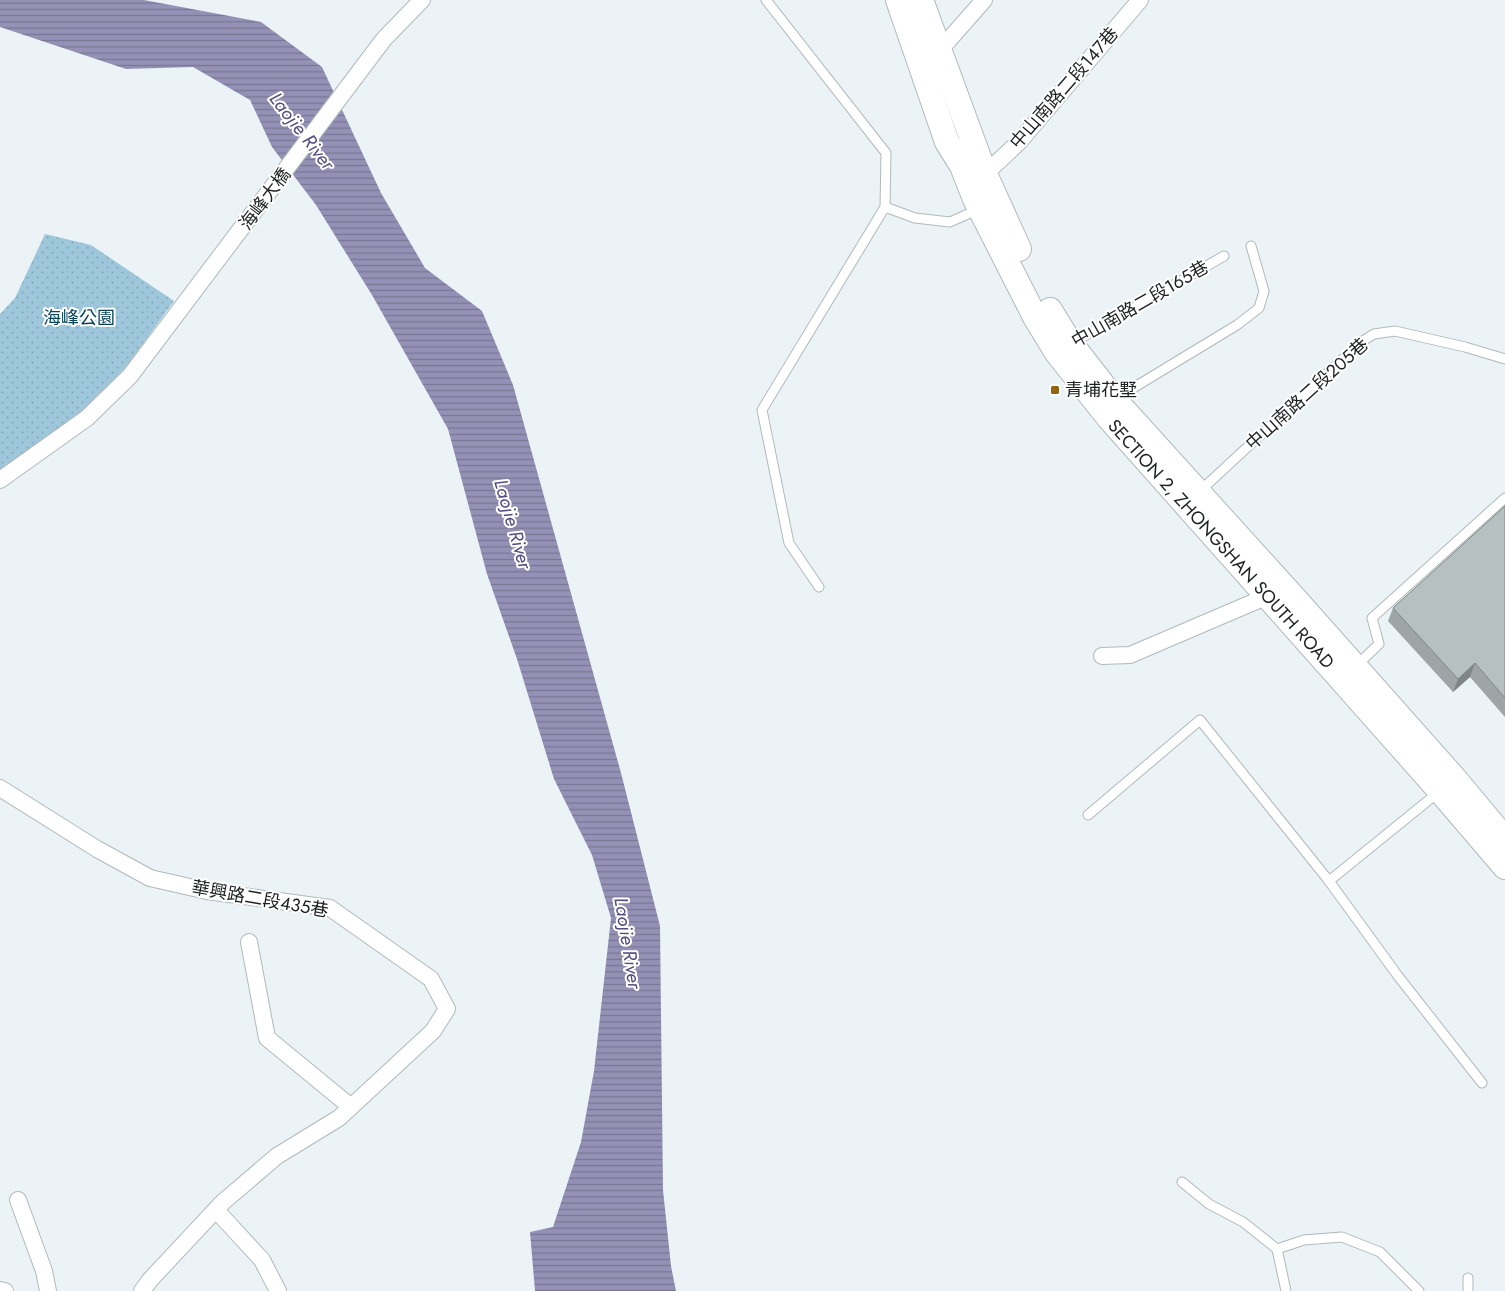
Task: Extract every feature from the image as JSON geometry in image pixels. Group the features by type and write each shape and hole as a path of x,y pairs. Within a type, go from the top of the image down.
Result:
{"main road":[{"name":"SECTION 2, ZHONGSHAN SOUTH ROAD","path":"898,0 946,142 962,166 980,208 1035,317 1114,399 1268,596 1455,779 1505,839"},
{"name":"SECTION 2, ZHONGSHAN SOUTH ROAD","path":"921,0 985,174 1014,240 1050,310 1064,348 1108,418 1297,601 1348,674 1440,791 1505,867"}],"street":[{"name":"海峰大橋","path":"0,480 87,418 130,376 384,39 422,0"},
{"path":"940,50 984,0"},
{"name":"中山南路二段147巷","path":"985,174 1019,142 1140,0"},
{"path":"1102,656 1130,655 1268,596"},
{"name":"華興路二段435巷","path":"0,788 97,849 150,878 207,891 330,908 431,979 447,1009 433,1031 339,1118 277,1156 216,1210 150,1280 142,1291"},
{"path":"249,942 267,1038 351,1107"},
{"path":"18,1200 44,1271 48,1291"},
{"path":"216,1210 262,1260 278,1291"},
{"path":"0,1290 5,1291"}],"lane":[{"path":"766,0 886,153 885,206 762,410 789,543 818,587"},
{"path":"885,206 915,218 950,222 980,208"},
{"path":"1114,399 1237,325 1259,308 1264,291 1250,246"},
{"name":"中山南路二段165巷","path":"1064,348 1224,256"},
{"name":"中山南路二段205巷","path":"1192,498 1362,342 1374,334 1395,331 1465,347 1505,359"},
{"path":"1348,674 1380,644 1372,618 1505,498"},
{"path":"1088,815 1200,720 1329,881 1398,976 1482,1083"},
{"path":"1329,881 1440,791"},
{"path":"1182,1182 1209,1204 1243,1222 1277,1249 1286,1291"},
{"path":"1277,1249 1304,1240 1342,1237 1380,1252 1419,1291"},
{"path":"1468,1278 1468,1291"}],"green space":[{"name":"海峰公園","path":"45,234 91,245 174,301 126,367 81,414 0,471 0,314 15,298"}],"water":[{"name":"Laojie River","path":"0,0 144,0 261,22 322,67 381,193 425,268 482,311 513,385 621,773 660,926 663,1190 671,1266 676,1291 535,1291 530,1232 553,1227 581,1142 594,1071 611,918 592,855 554,779 517,659 487,574 448,429 372,295 316,205 272,147 250,100 193,67 126,69 0,27"}],"building":[{"path":"1505,506 1505,698 1475,663 1458,679 1393,608"}],"place":[{"name":"青埔花墅","path":"1055,390"}]}
